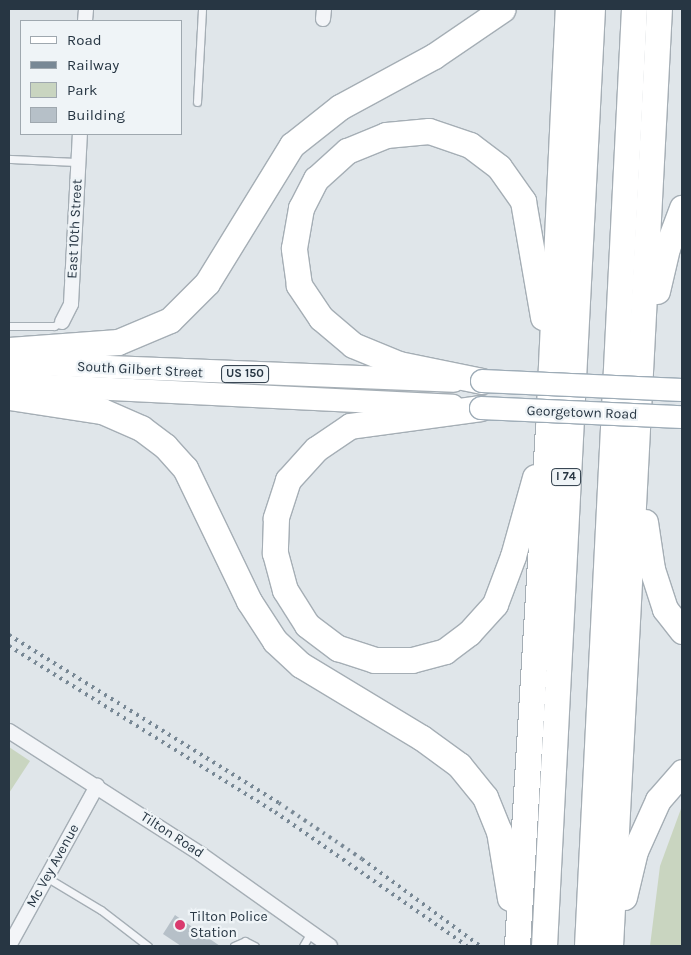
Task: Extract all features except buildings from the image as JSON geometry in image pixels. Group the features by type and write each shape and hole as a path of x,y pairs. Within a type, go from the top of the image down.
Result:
{"highway":[{"path":"9,350 118,342 170,320 207,283 292,145 340,107 434,56 503,9"},
{"path":"517,946 548,428 568,9"},
{"name":"I 74","path":"544,946 592,9"},
{"path":"587,946 634,9"},
{"path":"612,946 638,465 659,9"},
{"path":"482,381 399,364 352,345 321,318 299,286 294,248 301,208 316,179 347,150 386,135 428,131 470,145 499,168 523,201 550,362"},
{"path":"643,352 667,248 682,208"},
{"path":"9,397 102,411 142,428 185,468 250,601 275,641 302,665 422,738 459,765 485,797 500,831 517,946"},
{"path":"481,408 350,426 316,449 288,480 276,518 275,553 285,590 307,625 338,648 374,660 412,660 445,651 469,633 495,604 513,556 548,428"},
{"path":"638,465 652,569 666,609 682,631"},
{"path":"612,946 635,851 658,800 682,772"}],"main road":[{"name":"South Gilbert Street","path":"9,363 423,382 482,381"},
{"name":"Georgetown Road","path":"482,381 682,390"},
{"name":"South Gilbert Street","path":"9,384 481,408"},
{"name":"Georgetown Road","path":"481,408 682,417"}],"street":[{"name":"East 10th Street","path":"62,322 71,304 80,135"},
{"name":"Tilton Road","path":"9,731 97,786 330,946"},
{"name":"Mc Vey Avenue","path":"9,946 97,786"}],"lane":[{"path":"197,102 202,9"},
{"path":"9,159 78,162"},
{"path":"9,326 54,326 62,322"},
{"path":"46,877 101,910 148,946"},
{"path":"303,946 311,932"},
{"path":"234,946 245,941 255,946"}],"green space":[{"path":"9,747 30,761 9,793"},
{"path":"682,806 682,946 650,946 660,866"}],"railway":[{"path":"9,635 279,803 362,859 480,946"},
{"path":"9,646 275,812 467,946"}],"place":[{"name":"Tilton Police Station","path":"180,925"}]}
